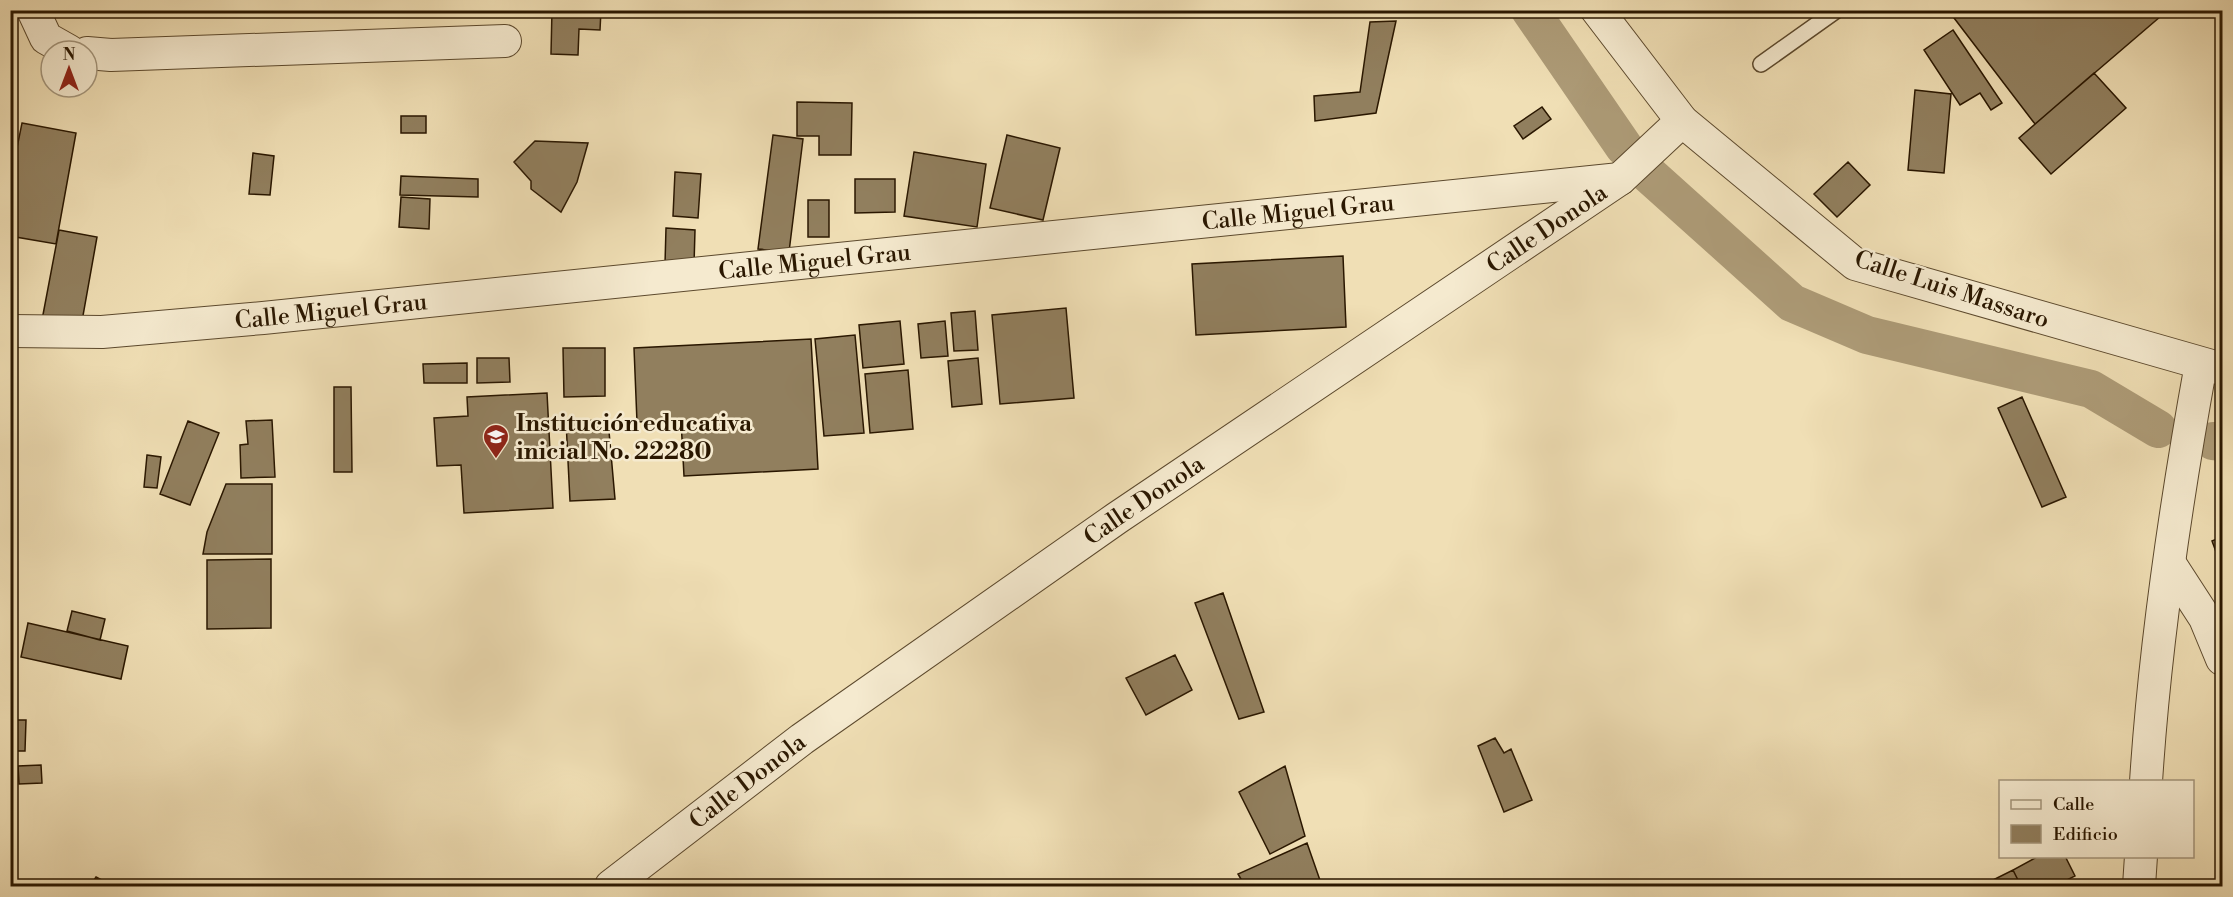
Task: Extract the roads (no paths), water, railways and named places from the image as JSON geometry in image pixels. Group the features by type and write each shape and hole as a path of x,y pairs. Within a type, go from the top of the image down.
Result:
{"street":[{"path":"33,10 48,39"},
{"name":"Calle Luis Massaro","path":"1597,10 1682,121 1855,264 2212,367"},
{"path":"99,54 111,56 505,41"},
{"name":"Calle Donola","path":"611,886 812,732 1117,518 1620,179 1682,121"},
{"name":"Calle Miguel Grau","path":"10,331 102,332 263,318 1620,179"},
{"path":"2146,780 2150,714 2177,500 2212,367"},
{"path":"2170,564 2214,615 2223,659"},
{"path":"2139,886 2141,858"}],"lane":[{"path":"1761,64 1837,10"}],"waterway":[{"path":"1530,10 1624,147"},
{"path":"1646,172 1792,303 1867,335 2091,389 2158,429"},
{"path":"2213,441 2222,442"}],"place":[{"name":"Institución educativa inicial No. 22280","path":"496,460"}]}
